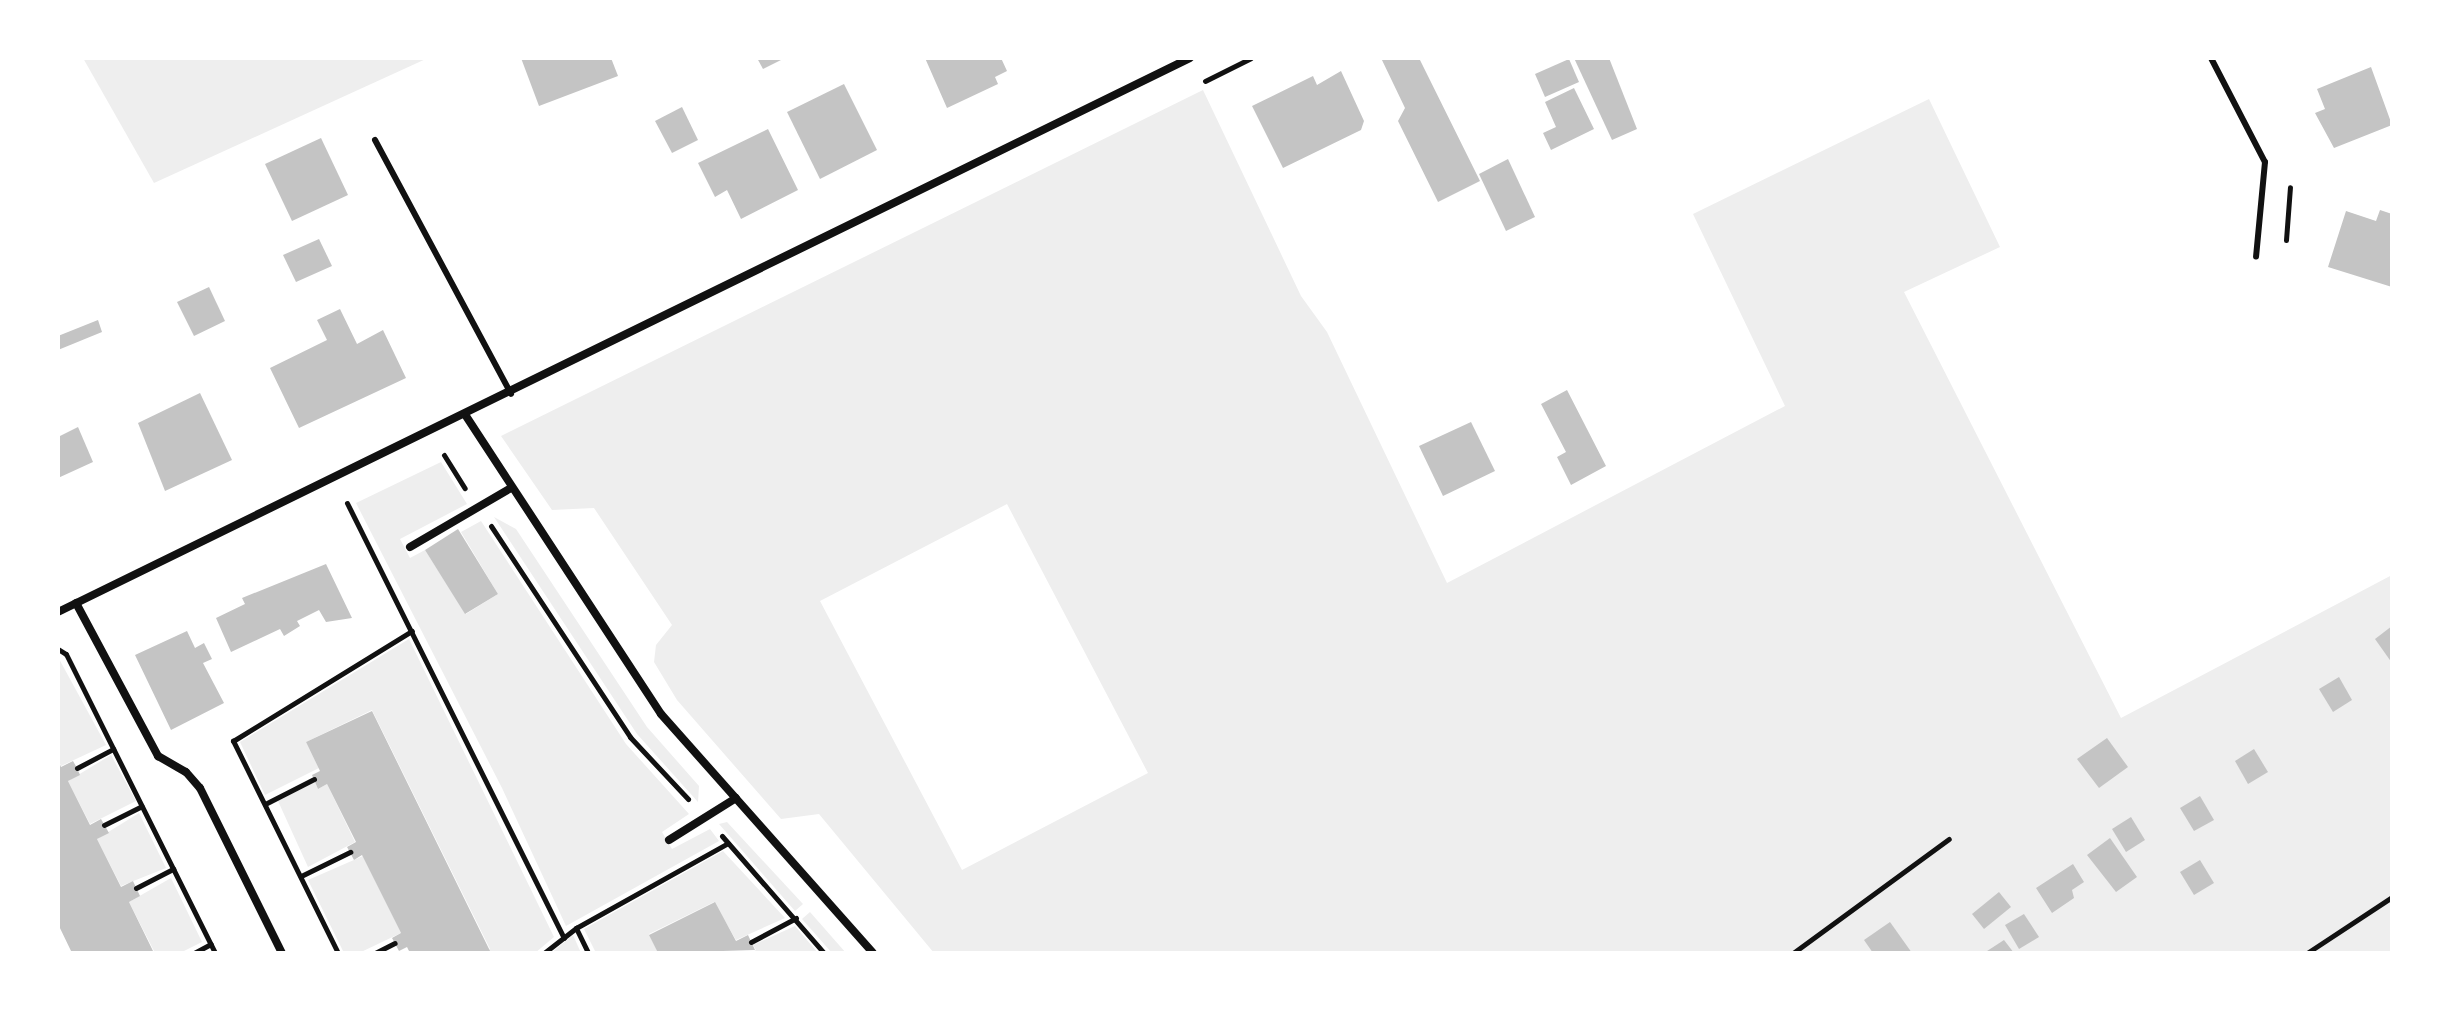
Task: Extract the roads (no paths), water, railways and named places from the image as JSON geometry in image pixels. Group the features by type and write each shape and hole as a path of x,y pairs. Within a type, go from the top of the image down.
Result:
{"street":[{"path":"58,612 511,394 1190,58"},
{"path":"466,416 661,714 873,953"},
{"path":"410,547 511,488"},
{"path":"76,603 158,756 186,772 200,788 282,953"},
{"path":"669,840 736,798"}],"lane":[{"path":"2211,58 2265,162 2256,257"},
{"path":"375,140 511,394"}]}
